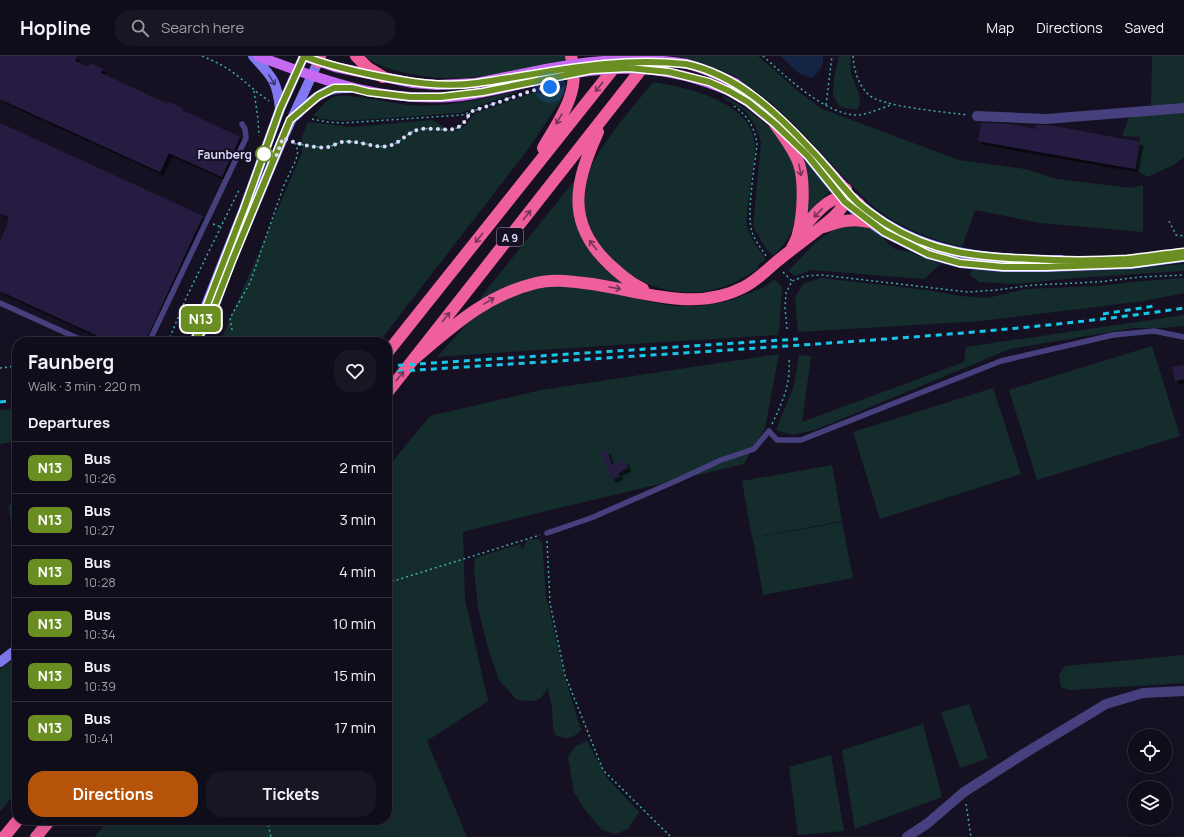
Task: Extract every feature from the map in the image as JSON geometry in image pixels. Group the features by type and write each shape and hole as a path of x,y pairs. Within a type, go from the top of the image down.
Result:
{"highway":[{"path":"356,56 368,68 383,77"},
{"path":"521,186 571,97 574,82 573,62 571,56"},
{"name":"A 9","path":"392,347 623,56"},
{"name":"A 9","path":"392,387 651,56"},
{"path":"606,115 589,152 584,169 578,199 580,220 588,240 601,256 624,278 655,296"},
{"path":"775,124 793,151 799,164 802,179 802,201 798,234 791,250"},
{"path":"798,234 827,203 845,197 859,204"},
{"path":"414,359 462,320 494,298 515,289 537,283 571,281 595,284 655,296 687,300 702,299 731,292 744,287 754,280 819,228 838,212 845,197"},
{"path":"819,228 846,220 869,222"},
{"path":"4,837 14,825"},
{"path":"36,837 46,825"}],"main road":[{"path":"253,56 276,84 280,109"},
{"path":"258,56 297,71 352,88 394,96 410,97 441,97 483,92 547,73 609,59 634,58 664,60 686,64 703,69 732,87 762,102 810,148 845,197"},
{"path":"196,337 280,109 303,56 319,59 336,67 413,83 438,85 455,85 547,73"},
{"path":"198,337 208,323 290,120 319,59"},
{"path":"732,87 775,124 808,156 869,222 895,238 928,254 960,263 1003,267 1073,267 1131,264 1184,257"},
{"path":"290,120 306,105 326,91 334,88 352,88"},
{"path":"859,204 898,231 926,244 952,252 978,256 1050,260 1088,260 1127,259 1184,252"},
{"path":"0,662 12,653"}],"street":[{"path":"976,116 1046,119 1184,108"},
{"path":"908,837 928,824 964,792 1106,704 1144,693 1184,691"}],"lane":[{"path":"151,337 246,138 245,129 242,124"},
{"path":"0,303 75,337"},
{"path":"547,533 591,518 671,484 721,460 754,449 769,431 777,440 801,440 1001,361 1113,335 1154,331 1184,337"}],"path":[{"path":"202,56 215,61 235,74 269,101"},
{"path":"763,56 793,84 841,113 859,115 891,105"},
{"path":"826,105 832,56"},
{"path":"853,56 858,79 869,96 891,105 976,116"},
{"path":"254,90 258,119 259,143"},
{"path":"312,119 343,123 462,115 518,95"},
{"path":"732,105 742,112 751,123 756,134 757,144 750,214 752,230 758,244 766,256"},
{"path":"283,138 308,146 327,147 342,142 348,142 388,146 394,144 416,130 455,129 466,122 470,112"},
{"path":"232,330 230,318 250,283 284,185 296,160 298,151 295,143"},
{"path":"170,337 187,296 243,184"},
{"path":"1169,222 1176,235 1184,236"},
{"path":"783,272 792,281"},
{"path":"787,330 785,308 786,293 792,281 805,276 822,275 968,292 1033,285 1098,282 1140,277 1184,275"},
{"path":"769,431 785,396 790,372 789,358"},
{"path":"0,368 12,367"},
{"path":"392,581 547,533 550,603 566,675 603,770 671,837"},
{"path":"964,792 971,837"},
{"path":"268,825 271,837"}],"green space":[{"path":"365,56 566,56 568,59 504,73 462,78 441,78 420,76 394,70 376,63"},
{"path":"676,56 758,56 799,92 822,109 959,160 1025,169 1057,179 1132,188 1143,185 1143,232 1040,223 975,210 962,247 931,238 892,220 871,205 792,122 766,99 738,80 739,78 702,63"},
{"path":"839,56 850,56 851,73 860,101 857,110 840,107 833,96 834,78"},
{"path":"1152,56 1184,56 1184,105 1151,106"},
{"path":"653,82 683,88 716,99 731,107 743,118 751,130 755,145 755,155 748,206 747,227 753,240 766,259 758,265 759,268 753,272 721,288 707,291 675,291 659,288 643,282 616,264 605,252 596,239 585,214 583,201 587,178 591,167 606,141"},
{"path":"565,87 560,102 526,152 383,337 222,337 302,153 302,137 308,122 353,127 432,120 451,131 458,130 466,125 475,113 535,92 537,94"},
{"path":"523,90 460,113 344,121 321,119 313,115 328,100 339,96 423,106 466,102"},
{"path":"724,96 755,115 769,127 780,139 789,153 795,168 798,186 795,221 788,239 773,256 767,250 753,227 761,143 755,125 745,111 723,98"},
{"path":"1184,112 1184,157 1174,165 1147,177 1135,169 1140,137 1122,136 1130,115"},
{"path":"802,156 830,191 802,220"},
{"path":"575,180 575,215 582,237 595,258 603,267 625,284 622,286 599,279 569,276 484,299 480,298"},
{"path":"850,225 867,227 883,237 888,244 895,249 910,252 941,264 924,279 811,270 795,276 788,271 817,241 836,228"},
{"path":"1184,264 1184,271 1076,278 1015,284 979,282 969,274 973,269 1085,271"},
{"path":"821,278 987,298 1027,289 1099,286 1184,278 1184,293 1144,301 982,321 798,332 795,298 803,284"},
{"path":"774,280 782,287 779,330 777,335 437,357 475,315 494,302 544,285 597,289 675,306 700,306 729,301 762,288"},
{"path":"1184,315 1184,326 1133,328 1010,349 815,430 792,435 776,430 794,386 799,355 811,356 802,422 964,362 966,347"},
{"path":"1152,346 1180,436 1037,480 1009,390"},
{"path":"779,354 765,428 744,464 463,532 465,599 488,701 427,741 467,837 95,837 104,825 392,825 392,462 430,416 541,390"},
{"path":"993,388 1021,474 880,519 853,432"},
{"path":"12,409 12,442 0,444 0,410"},
{"path":"832,465 842,521 752,538 742,481"},
{"path":"12,502 12,528 8,506"},
{"path":"842,522 853,578 763,595 753,538"},
{"path":"538,539 542,542 546,595 564,674 581,730 569,738 555,735 548,688 541,698 534,701 517,700 499,680 488,648 478,608 474,569 475,558 520,544 522,550 527,540"},
{"path":"1184,655 1184,683 1069,690 1061,687 1059,675 1065,666"},
{"path":"12,661 12,797 0,812 0,669"},
{"path":"969,704 988,758 960,768 941,712"},
{"path":"923,724 942,797 855,829 842,750"},
{"path":"587,741 607,778 639,812 628,829 616,834 602,830 585,810 574,792 568,757 576,746"},
{"path":"831,755 844,831 798,835 789,767"}],"water":[{"path":"780,56 823,56 823,63 812,78 800,74"}],"building":[{"path":"0,56 77,56 75,61 88,67 90,63 103,69 101,73 168,104 169,102 182,108 182,110 240,137 222,177 169,153 160,172 0,99"},
{"path":"0,123 203,216 147,337 100,337 0,291 0,241 9,217 0,213"},
{"path":"981,123 1009,124 1036,129 1036,125 1048,125 1140,142 1135,169 978,141"},
{"path":"1184,365 1184,379 1175,381 1172,367"},
{"path":"607,450 612,465 624,460 628,468 618,473 620,476 612,480 600,452"}],"railway":[{"path":"1103,314 1154,306"},
{"path":"392,372 929,336 1057,324 1184,308"},
{"path":"392,366 798,339"},
{"path":"0,402 12,401"}],"bus line":[{"name":"N13","path":"196,337 200,323 244,209 280,109 304,56 336,67 413,83 438,85 476,83 546,69 609,59 640,58 686,64 703,69 735,83 762,102 810,148 859,204 898,231 926,244 952,252 978,256 1050,260 1127,259 1184,252"},
{"name":"N13","path":"198,337 208,323 290,120 318,96 334,88 352,88 368,92 410,97 463,96 564,74 607,68 648,69 669,72 709,82 748,102 775,124 808,156 845,202 869,222 884,232 928,254 960,263 1003,267 1131,264 1184,257"}],"place":[{"name":"Faunberg","path":"264,154"}],"route":[{"path":"264,154 276,157 283,138 308,146 327,147 342,142 388,146 394,144 416,130 455,129 466,122 470,112 531,91 550,87"}]}
